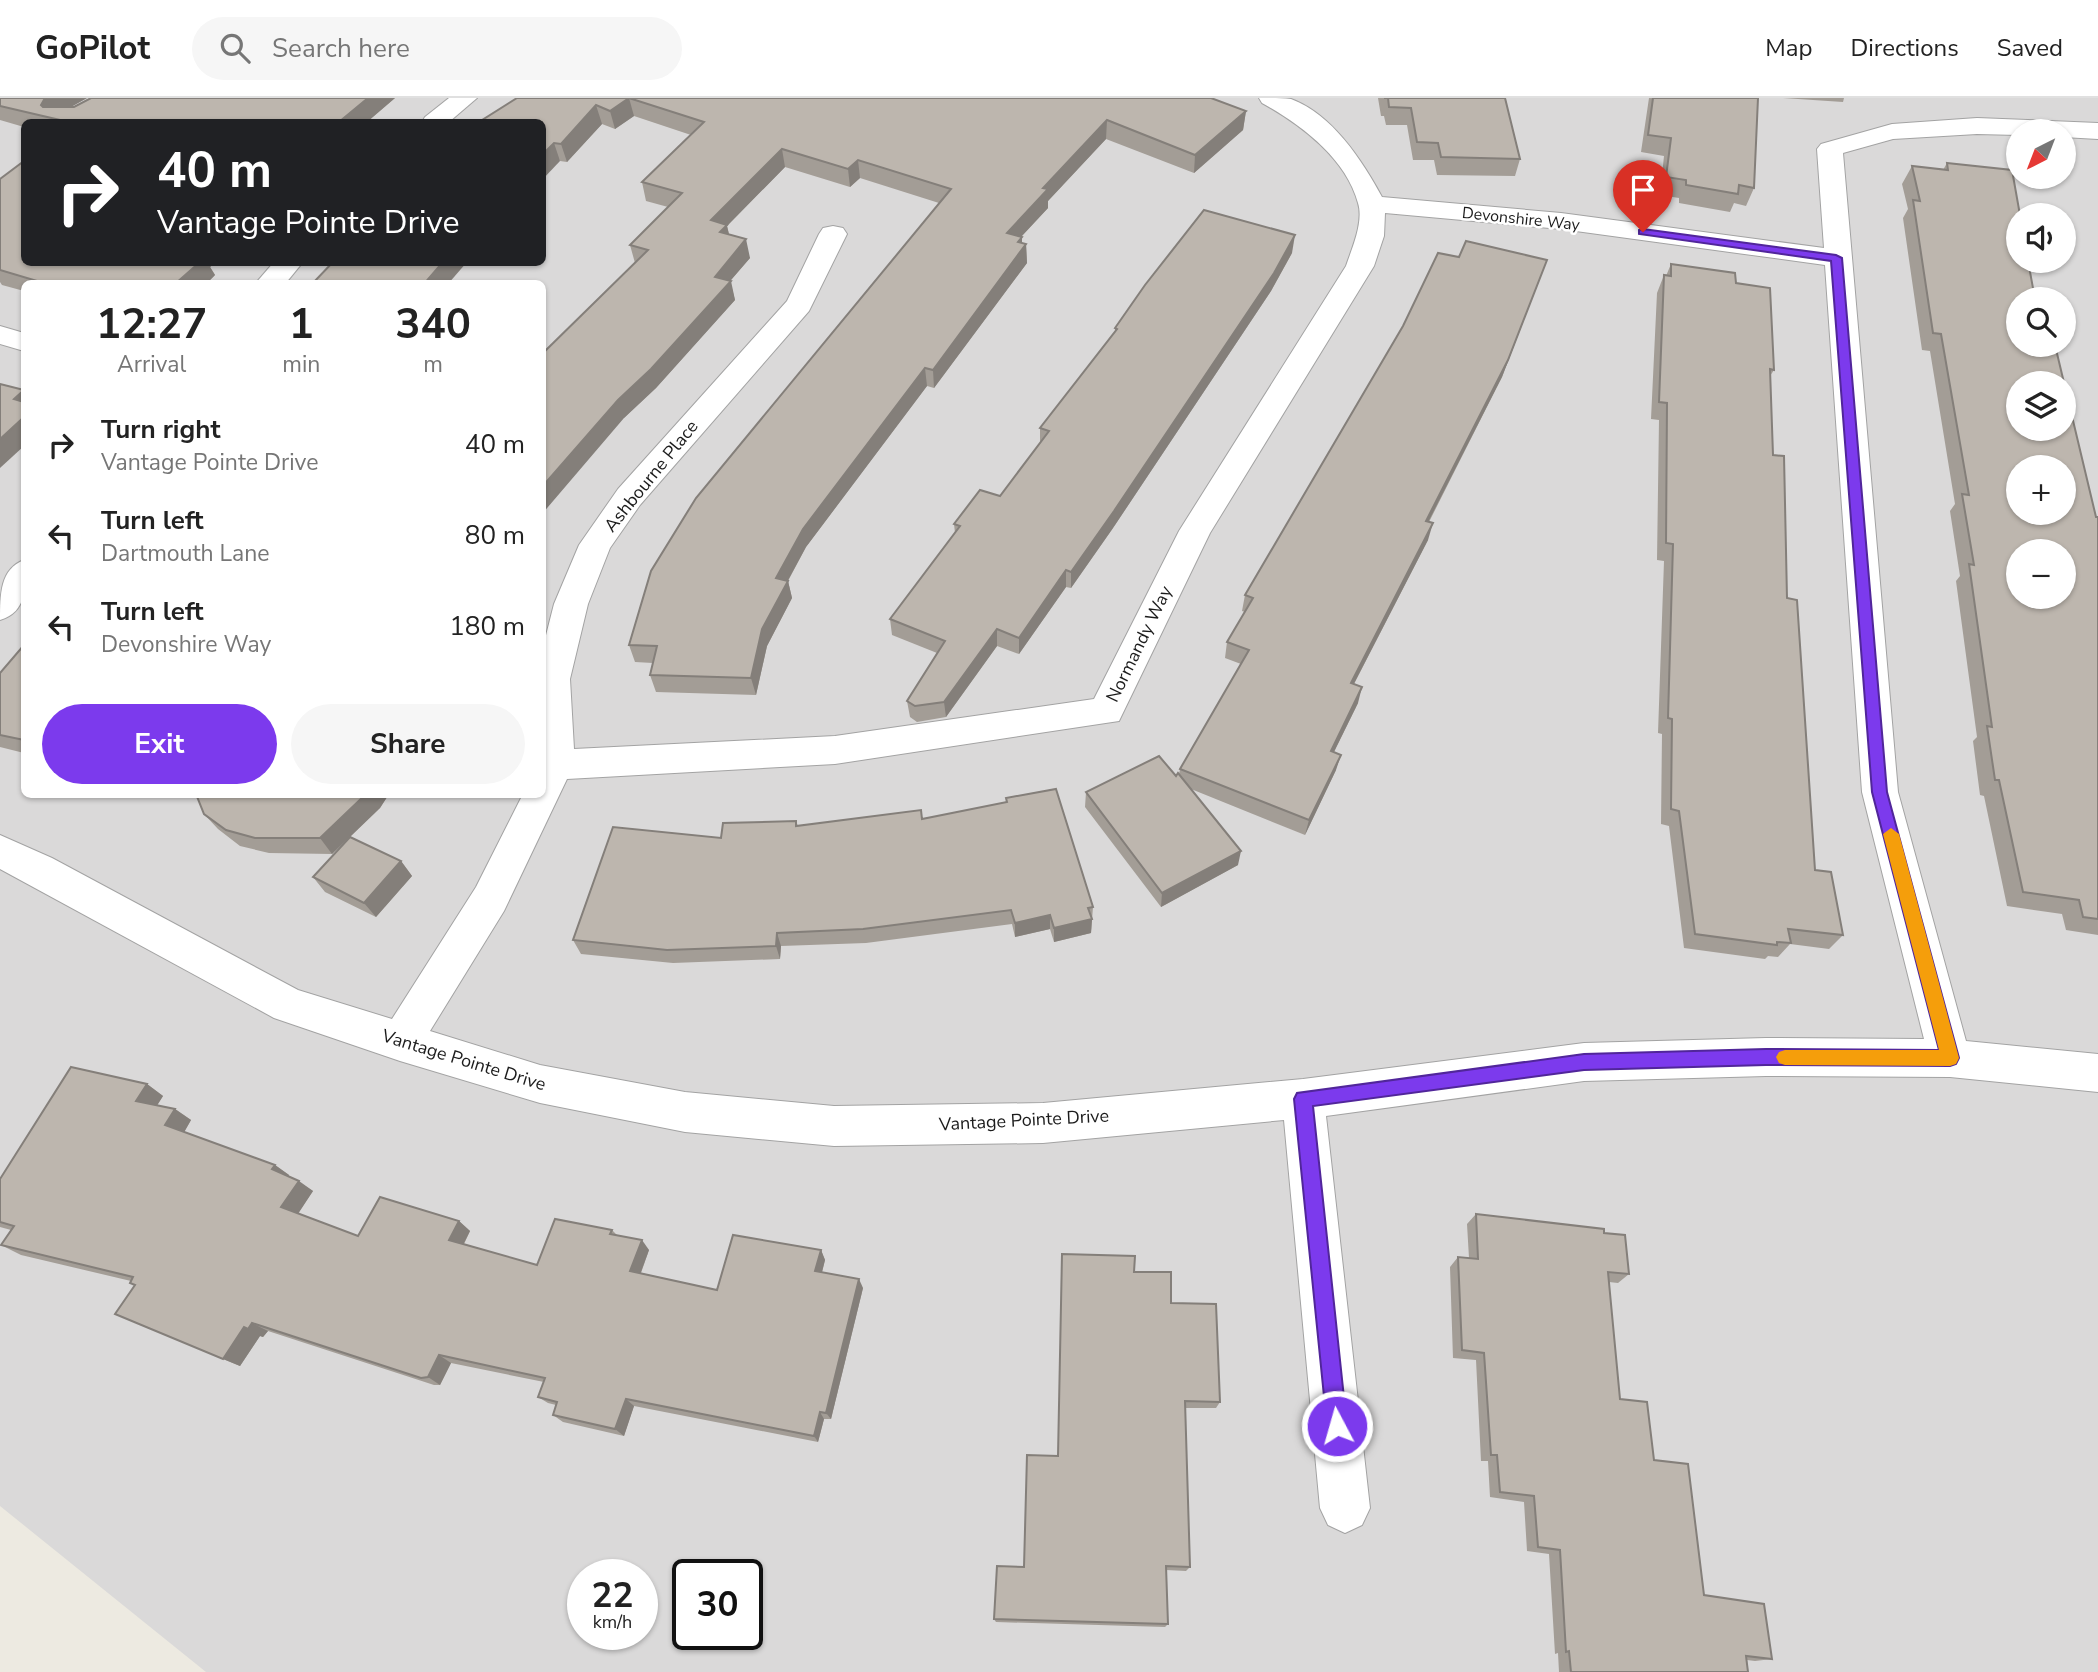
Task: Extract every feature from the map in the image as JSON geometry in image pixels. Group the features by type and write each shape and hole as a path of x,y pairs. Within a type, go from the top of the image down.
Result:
{"street":[{"path":"438,119 465,98"},
{"path":"1271,98 1327,134 1356,171 1372,204"},
{"path":"1950,1058 1880,792 1836,258 1830,149 1904,131 1977,126 2098,131"},
{"name":"Devonshire Way","path":"1372,204 1561,220 1836,258"},
{"name":"Normandy Way","path":"547,784 835,750 1106,711 1195,531 1360,266 1370,236 1372,204"},
{"name":"Ashbourne Place","path":"547,784 553,679 571,604 595,545 629,497 799,305 833,234"},
{"path":"273,280 286,266"},
{"path":"0,335 21,341"},
{"path":"0,608 21,576"},
{"name":"Ashbourne Place","path":"400,1042 490,899 540,798"},
{"name":"Vantage Pointe Drive","path":"0,851 288,1005 400,1042 553,1087 685,1112 834,1126 1043,1123 1303,1099 1584,1062 1766,1057 1950,1058 2098,1073"},
{"path":"1303,1099 1345,1507"}],"shaded area":[{"path":"0,98 2098,98 2098,1672 206,1672 0,1506"}],"building":[{"path":"0,98 45,98 41,105 43,107 74,107 91,98 368,98 343,119 56,119 0,106"},
{"path":"517,98 629,98 610,111 596,105 561,144 554,143 546,151 546,119 484,119"},
{"path":"629,98 1211,98 1246,111 1195,155 1107,120 1043,188 1048,189 1007,233 1022,237 1018,242 1026,244 933,370 925,368 803,529 776,578 788,581 762,629 751,678 650,675 657,646 629,645 651,571 696,498 951,189 858,160 848,169 782,149 711,220 727,225 720,232 746,239 715,277 731,281 651,369 618,400 546,482 546,350 648,250 630,245 682,193 642,182 704,122"},
{"path":"1388,98 1505,98 1520,159 1441,157 1438,143 1417,142 1411,108 1389,107"},
{"path":"1653,98 1758,98 1754,188 1739,185 1738,194 1686,185 1686,180 1666,177 1671,138 1648,135"},
{"path":"21,163 21,266 195,266 180,280 34,280 0,270 0,179"},
{"path":"1947,163 2006,169 2006,189 2015,189 2018,203 2006,203 2006,273 2030,273 2033,287 2006,287 2006,357 2058,357 2061,371 2006,371 2006,441 2076,441 2076,433 2098,517 2098,919 2083,917 2079,900 2023,892 1999,780 1995,780 1987,726 1992,727 1969,564 1974,565 1962,494 1969,495 1941,334 1933,333 1913,200 1920,201 1912,166 1948,170"},
{"path":"1204,210 1295,235 1274,273 1114,511 1071,572 1066,570 1019,638 997,629 944,702 915,706 907,701 945,641 890,619 960,526 954,524 980,490 1000,496 1049,431 1040,428"},
{"path":"1466,241 1547,260 1508,360 1426,521 1433,523 1351,683 1362,687 1331,751 1341,755 1309,820 1180,769 1249,650 1227,642 1253,598 1245,595 1403,326 1438,253 1459,257"},
{"path":"1671,264 1735,273 1736,283 1770,288 1774,370 1770,369 1773,455 1784,456 1787,598 1797,600 1815,870 1831,872 1843,935 1788,929 1791,943 1777,942 1777,945 1695,934 1679,811 1671,809 1672,719 1668,718 1673,544 1666,543 1667,403 1659,402 1664,275 1671,276"},
{"path":"329,266 440,266 427,280 316,280"},
{"path":"0,384 21,389 14,399 21,401 21,420 0,439"},
{"path":"21,648 21,739 0,735 0,673"},
{"path":"1159,756 1176,776 1178,773 1241,851 1162,893 1086,792"},
{"path":"1056,789 1093,907 1088,908 1092,919 1054,928 1050,915 1015,923 1011,910 863,929 777,933 776,946 667,950 573,940 613,827 721,838 723,823 796,821 796,826 921,810 922,819 1007,802 1006,798"},
{"path":"198,798 362,798 320,838 255,838 226,830 204,814"},
{"path":"350,837 401,861 364,903 313,877"},
{"path":"71,1067 147,1084 136,1101 175,1109 165,1125 275,1165 272,1169 299,1181 281,1207 358,1236 380,1197 459,1221 449,1240 537,1265 555,1219 612,1230 610,1234 642,1240 630,1271 717,1290 733,1235 821,1250 815,1271 859,1279 826,1413 820,1412 814,1436 626,1399 615,1429 553,1415 557,1402 538,1397 545,1378 439,1355 428,1377 421,1378 252,1323 248,1329 244,1327 223,1359 115,1314 135,1285 130,1283 133,1277 1,1245 14,1226 0,1222 0,1179"},
{"path":"1476,1214 1604,1229 1604,1233 1625,1235 1629,1274 1608,1272 1620,1399 1647,1402 1654,1460 1688,1464 1704,1595 1764,1604 1772,1659 1746,1656 1748,1672 1571,1672 1569,1651 1566,1652 1560,1550 1538,1547 1534,1496 1500,1492 1497,1455 1491,1455 1484,1353 1462,1350 1458,1257 1478,1259"},
{"path":"1062,1254 1135,1256 1134,1272 1171,1272 1171,1303 1216,1304 1220,1402 1185,1401 1190,1567 1166,1566 1168,1624 994,1619 997,1566 1024,1567 1027,1455 1058,1456"}],"slow traffic":[{"path":"1785,1057 1950,1058 1891,834"}],"route":[{"path":"1337,1426 1303,1099 1584,1062 1766,1057 1950,1058 1880,792 1836,258 1643,232"}]}
